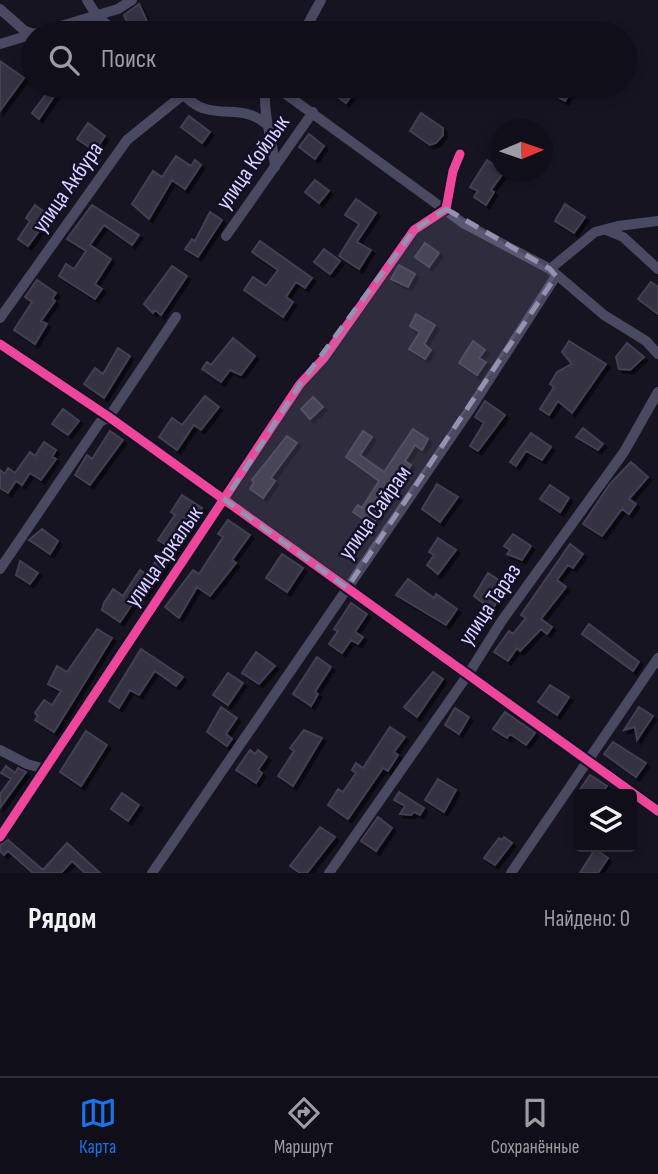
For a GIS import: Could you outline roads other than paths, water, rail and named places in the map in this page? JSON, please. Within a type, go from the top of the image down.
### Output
[{"type":"street","points":[[86,0],[103,21]]},
{"type":"street","points":[[82,21],[118,9],[131,0]]},
{"type":"street","points":[[310,21],[321,0]]},
{"type":"street","points":[[0,9],[21,28]]},
{"type":"street","points":[[1,44],[11,28],[10,18]]},
{"type":"street","points":[[1,44],[21,37]]},
{"type":"street","name":"улица Акбура","points":[[0,318],[127,140],[179,98]]},
{"type":"street","points":[[190,98],[208,110],[248,112],[265,122]]},
{"type":"street","points":[[292,98],[463,223],[553,273],[604,315],[646,341],[658,354]]},
{"type":"street","points":[[248,112],[265,99]]},
{"type":"street","points":[[265,99],[265,122],[273,146],[275,167]]},
{"type":"street","name":"улица Койлык","points":[[226,236],[313,112]]},
{"type":"street","points":[[446,209],[453,172],[460,154]]},
{"type":"street","name":"улица Аркалык","points":[[0,837],[300,384],[324,358],[414,230],[446,209]]},
{"type":"street","name":"улица Сайрам","points":[[154,869],[469,411],[553,273],[585,239],[606,230],[658,221]]},
{"type":"street","points":[[606,230],[623,237],[658,270]]},
{"type":"street","points":[[0,569],[100,422],[109,417],[176,317]]},
{"type":"street","points":[[0,344],[109,417],[658,811]]},
{"type":"street","name":"улица Тараз","points":[[329,873],[469,673],[500,622],[624,452],[658,391]]},
{"type":"street","points":[[511,873],[658,658]]},
{"type":"street","points":[[0,750],[27,764],[45,769]]},
{"type":"street","points":[[154,869],[168,873]]}]
